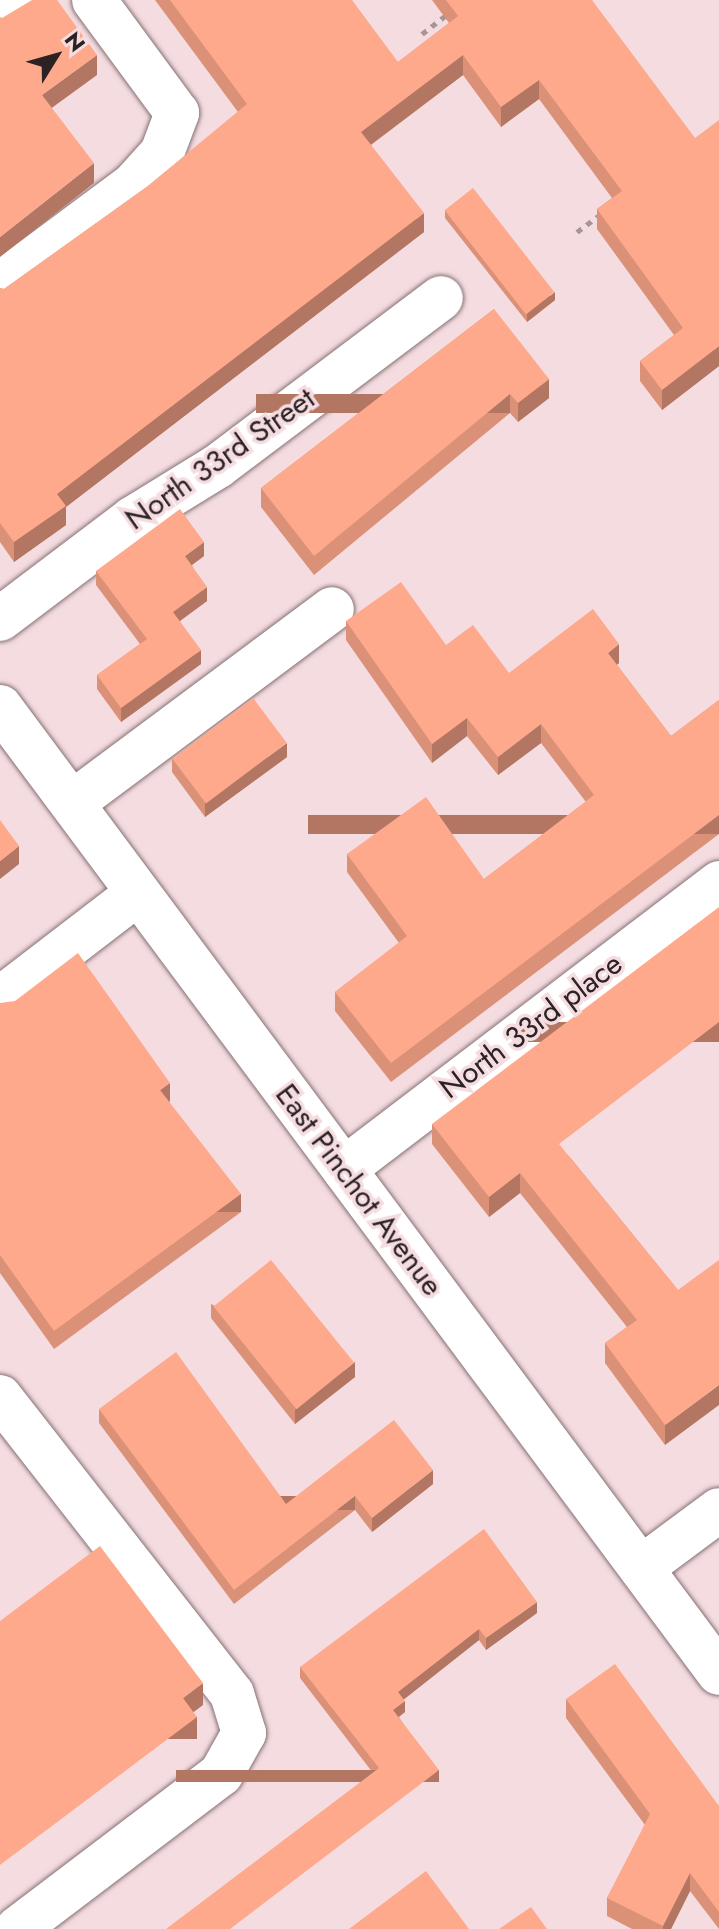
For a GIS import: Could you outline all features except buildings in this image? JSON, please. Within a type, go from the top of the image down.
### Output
[{"type":"street","points":[[0,13],[17,0]]},
{"type":"street","points":[[0,284],[133,185],[162,153],[177,113],[94,0]]},
{"type":"street","name":"North 33rd Street","points":[[0,619],[132,519],[218,466],[441,298]]},
{"type":"street","points":[[72,803],[332,609]]},
{"type":"street","name":"East Pinchot Avenue","points":[[0,707],[719,1673]]},
{"type":"street","name":"North 33rd place","points":[[344,1169],[719,883]]},
{"type":"street","points":[[0,999],[138,893]]},
{"type":"street","points":[[0,1397],[232,1694],[244,1733],[221,1774],[17,1929]]},
{"type":"street","points":[[641,1568],[719,1510]]},
{"type":"path","points":[[422,34],[455,8]]},
{"type":"path","points":[[577,232],[612,205]]}]
